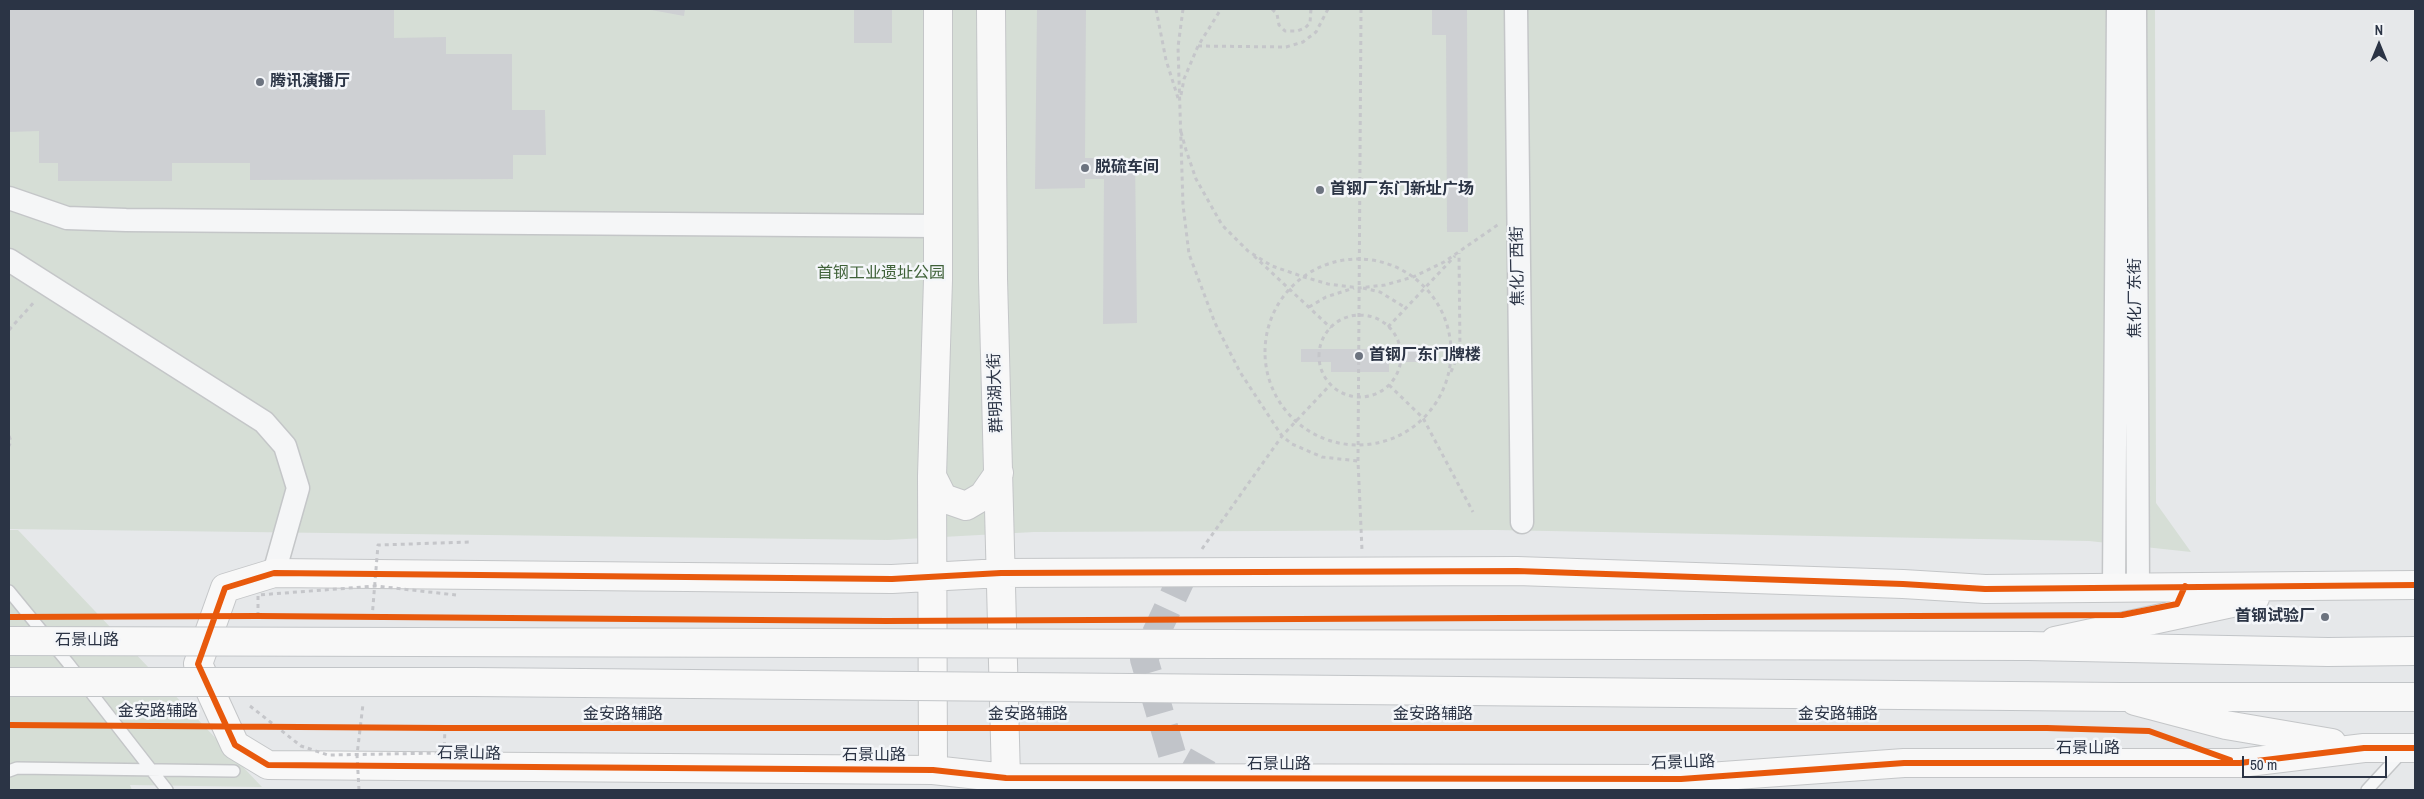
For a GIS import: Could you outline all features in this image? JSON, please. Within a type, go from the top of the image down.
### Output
[{"type":"main road","points":[[933,770],[934,576],[932,476],[938,226],[938,9]]},
{"type":"main road","name":"群明湖大街","points":[[991,9],[992,278],[999,473],[1006,778]]},
{"type":"main road","points":[[932,476],[943,498],[966,506],[983,496],[999,473]]},
{"type":"main road","points":[[274,573],[892,579],[1001,573],[1517,571],[1894,583],[1985,589],[2409,585]]},
{"type":"main road","name":"石景山路","points":[[274,573],[225,588],[198,664],[235,745],[268,764],[933,770],[1006,778],[1681,779],[1904,763],[2240,763],[2364,748],[2411,748]]},
{"type":"main road","points":[[2028,646],[2253,598],[2409,585]]},
{"type":"main road","name":"石景山路","points":[[9,641],[2028,646],[2318,652],[2415,651]]},
{"type":"main road","points":[[9,682],[473,682],[2121,697],[2415,697]]},
{"type":"main road","points":[[2121,697],[2226,725],[2364,748]]},
{"type":"street","name":"焦化厂西街","points":[[1516,9],[1522,522]]},
{"type":"street","name":"焦化厂东街","points":[[2118,9],[2126,588]]},
{"type":"street","name":"焦化厂东街","points":[[2126,588],[2135,9]]},
{"type":"street","points":[[9,198],[67,218],[126,220],[938,226]]},
{"type":"street","points":[[9,260],[264,422],[285,446],[298,488],[274,573]]},
{"type":"lane","points":[[9,591],[167,790]]},
{"type":"lane","points":[[2367,790],[2411,748]]},
{"type":"lane","points":[[9,770],[17,768],[234,771]]},
{"type":"path","points":[[1156,9],[1166,60],[1179,103]]},
{"type":"path","points":[[1183,9],[1178,47],[1179,103],[1183,205],[1189,254],[1219,331],[1240,372],[1282,436],[1292,444],[1322,457],[1358,461]]},
{"type":"path","points":[[1179,103],[1184,78],[1198,46],[1221,9]]},
{"type":"path","points":[[1272,9],[1277,14],[1279,25],[1285,31],[1297,31],[1305,28],[1310,23],[1311,9]]},
{"type":"path","points":[[1198,46],[1286,47],[1302,42],[1316,32],[1328,9]]},
{"type":"path","points":[[1361,9],[1358,461],[1363,573]]},
{"type":"path","points":[[1180,124],[1186,150],[1196,179],[1222,225],[1331,328]]},
{"type":"path","points":[[1310,307],[1326,296],[1341,290],[1385,285],[1413,277],[1459,252],[1517,210]]},
{"type":"path","points":[[1248,251],[1272,266],[1304,277],[1328,284],[1380,292],[1406,308]]},
{"type":"path","points":[[1388,327],[1459,252]]},
{"type":"path","points":[[1448,378],[1452,349],[1447,320],[1432,294],[1413,277],[1384,262],[1359,258],[1325,264],[1304,277],[1276,306],[1266,336],[1266,368],[1276,399],[1295,422],[1325,440],[1358,445],[1389,441],[1415,426],[1436,405],[1448,378],[1460,350],[1459,252]]},
{"type":"path","points":[[9,330],[49,285]]},
{"type":"path","points":[[1359,316],[1376,319],[1388,327],[1397,338],[1401,352],[1400,366],[1389,385],[1372,396],[1359,398],[1347,395],[1331,384],[1321,368],[1319,355],[1321,343],[1331,328],[1349,317],[1359,316]]},
{"type":"path","points":[[1185,571],[1282,436],[1331,384]]},
{"type":"path","points":[[1389,385],[1423,418],[1473,512]]},
{"type":"path","points":[[9,436],[11,441],[9,446]]},
{"type":"path","points":[[258,616],[258,595],[376,586],[456,595]]},
{"type":"path","points":[[248,616],[268,616]]},
{"type":"path","points":[[367,617],[377,617]]},
{"type":"path","points":[[249,705],[301,746],[328,756],[444,753],[445,728]]},
{"type":"path","points":[[266,727],[286,727]]},
{"type":"path","points":[[356,728],[366,728]]},
{"type":"path","points":[[435,728],[455,728]]},
{"type":"path","points":[[357,754],[358,790]]},
{"type":"green space","name":"首钢工业遗址公园","points":[[9,9],[2155,9],[2156,503],[2191,552],[2089,541],[1495,530],[1034,532],[888,540],[9,529]]},
{"type":"green space","points":[[9,530],[18,530],[262,787],[130,785],[132,790],[9,790]]},
{"type":"building","name":"腾讯演播厅","points":[[9,9],[394,9],[394,38],[446,37],[446,54],[512,54],[512,110],[545,110],[546,155],[513,155],[513,179],[250,180],[250,163],[172,163],[172,181],[58,181],[58,163],[39,163],[39,131],[9,132]]},
{"type":"building","points":[[646,9],[685,9],[684,16]]},
{"type":"building","points":[[854,9],[892,9],[892,43],[854,43]]},
{"type":"building","name":"脱硫车间","points":[[1037,9],[1086,9],[1085,158],[1135,158],[1137,323],[1103,324],[1104,179],[1085,179],[1085,188],[1035,189]]},
{"type":"building","points":[[1432,9],[1467,9],[1468,232],[1447,232],[1446,35],[1432,35]]},
{"type":"building","name":"首钢厂东门牌楼","points":[[1301,349],[1417,349],[1417,362],[1389,362],[1389,372],[1331,372],[1331,362],[1301,362]]},
{"type":"tunnel","points":[[1185,571],[1144,659],[1172,754],[1215,778]]},
{"type":"cycle path","points":[[2415,585],[1985,589],[1903,584],[1517,571],[1001,573],[892,579],[274,573],[225,588],[198,664],[235,745],[268,765],[933,770],[1006,778],[1681,779],[1904,763],[2240,763],[2364,748],[2415,748]]},
{"type":"cycle path","points":[[9,617],[258,616],[886,621],[2122,615],[2177,604],[2185,586]]},
{"type":"cycle path","name":"金安路辅路","points":[[9,725],[445,728],[2047,728],[2149,731],[2230,760]]},
{"type":"place","name":"腾讯演播厅","points":[[260,82]]},
{"type":"place","name":"脱硫车间","points":[[1085,168]]},
{"type":"place","name":"首钢厂东门新址广场","points":[[1320,190]]},
{"type":"place","name":"首钢厂东门牌楼","points":[[1359,356]]},
{"type":"place","name":"首钢试验厂","points":[[2325,617]]}]
